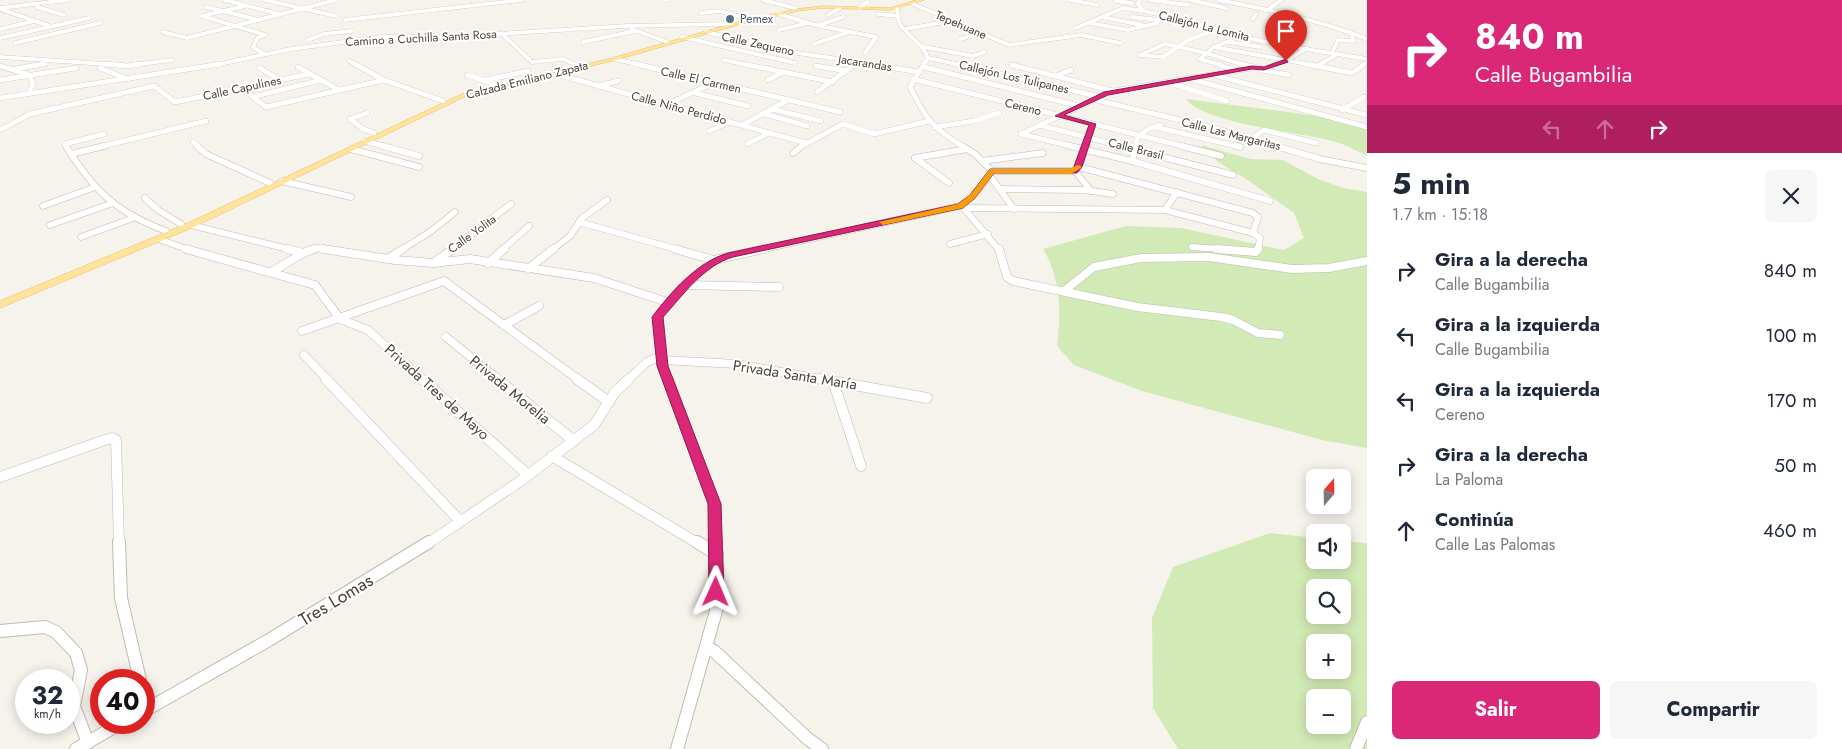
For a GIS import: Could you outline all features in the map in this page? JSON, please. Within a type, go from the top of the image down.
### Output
[{"type":"main road","name":"Calzada Emiliano Zapata","points":[[97,263],[443,101],[495,84],[577,66],[706,32],[809,8],[893,10],[922,0]]},
{"type":"main road","name":"Calzada Emiliano Zapata","points":[[97,263],[191,225],[455,99],[552,73],[614,59],[727,24],[795,8],[823,6],[893,10]]},
{"type":"main road","points":[[0,300],[97,263]]},
{"type":"main road","points":[[0,305],[62,277]]},
{"type":"street","points":[[11,0],[16,6]]},
{"type":"street","points":[[44,0],[48,3]]},
{"type":"street","points":[[0,8],[68,0]]},
{"type":"street","points":[[225,0],[292,16]]},
{"type":"street","points":[[202,16],[266,0],[336,16]]},
{"type":"street","points":[[163,32],[187,38],[336,0]]},
{"type":"street","points":[[356,40],[341,22],[368,14],[521,0]]},
{"type":"street","points":[[763,0],[795,8]]},
{"type":"street","name":"Tepehuane","points":[[904,0],[914,2],[950,20],[1009,45],[1081,35],[1120,43]]},
{"type":"street","points":[[1070,0],[1096,5]]},
{"type":"street","points":[[1150,0],[1188,6]]},
{"type":"street","points":[[1190,0],[1229,8]]},
{"type":"street","points":[[1220,0],[1302,17],[1367,39]]},
{"type":"street","points":[[1250,13],[1256,14],[1268,10],[1281,0]]},
{"type":"street","points":[[1116,1],[1139,2]]},
{"type":"street","points":[[859,8],[868,2]]},
{"type":"street","name":"Callejón La Lomita","points":[[1139,2],[1143,11],[1160,17],[1188,20],[1215,30],[1332,53],[1367,62]]},
{"type":"street","points":[[0,29],[64,15],[32,5]]},
{"type":"street","points":[[206,7],[270,22]]},
{"type":"street","points":[[1076,28],[1124,7],[1143,11]]},
{"type":"street","points":[[0,8],[64,32]]},
{"type":"street","points":[[818,26],[843,17],[828,14],[840,8]]},
{"type":"street","points":[[878,14],[893,10],[899,23],[917,38],[924,47],[928,58],[924,67],[912,80],[910,87],[924,116],[935,127],[982,161],[1014,209]]},
{"type":"street","points":[[701,13],[720,11],[748,19]]},
{"type":"street","points":[[780,14],[818,26],[876,37],[865,53]]},
{"type":"street","points":[[1253,19],[1256,14]]},
{"type":"street","points":[[202,16],[264,34],[257,38],[253,47],[264,54]]},
{"type":"street","points":[[1102,17],[1144,26]]},
{"type":"street","points":[[1132,17],[1160,17]]},
{"type":"street","points":[[1090,23],[1128,30],[1157,22],[1160,17]]},
{"type":"street","points":[[0,38],[89,18]]},
{"type":"street","points":[[905,29],[950,20]]},
{"type":"street","points":[[16,42],[100,23]]},
{"type":"street","points":[[779,30],[809,23]]},
{"type":"street","name":"Camino a Cuchilla Santa Rosa","points":[[0,98],[213,66],[264,54],[356,40],[625,26],[727,24]]},
{"type":"street","points":[[625,26],[667,42]]},
{"type":"street","points":[[583,42],[635,30]]},
{"type":"street","points":[[1215,30],[1188,40],[1181,47],[1162,58],[1140,54],[1163,44],[1181,47],[1206,52],[1252,68],[1289,76]]},
{"type":"street","points":[[308,40],[324,34],[349,31]]},
{"type":"street","points":[[349,31],[350,41]]},
{"type":"street","name":"Calle Zequeno","points":[[706,32],[811,55]]},
{"type":"street","points":[[798,52],[850,32]]},
{"type":"street","points":[[1214,47],[1317,67],[1336,55],[1332,53],[1338,40],[1354,41],[1350,32]]},
{"type":"street","points":[[501,33],[532,62],[563,59],[577,66]]},
{"type":"street","points":[[960,39],[981,33]]},
{"type":"street","points":[[1238,71],[1200,60],[1206,52],[1214,47],[1241,36]]},
{"type":"street","points":[[684,38],[795,63]]},
{"type":"street","points":[[1228,42],[1260,47]]},
{"type":"street","points":[[756,54],[771,47]]},
{"type":"street","points":[[924,47],[973,56],[985,52]]},
{"type":"street","points":[[1260,69],[1286,61],[1308,48]]},
{"type":"street","points":[[768,80],[811,55]]},
{"type":"street","name":"Jacarandas","points":[[811,55],[919,72]]},
{"type":"street","points":[[0,57],[137,66],[172,60]]},
{"type":"street","name":"Callejón Los Tulipanes","points":[[928,58],[1009,75],[1098,98]]},
{"type":"street","name":"Calle El Carmen","points":[[614,59],[840,112]]},
{"type":"street","points":[[724,60],[833,82]]},
{"type":"street","points":[[348,61],[384,80],[443,101]]},
{"type":"street","points":[[14,70],[60,62]]},
{"type":"street","points":[[817,92],[858,62]]},
{"type":"street","name":"Callejón La Lomita","points":[[1317,67],[1352,73],[1367,62]]},
{"type":"street","points":[[88,64],[127,79]]},
{"type":"street","points":[[0,66],[29,76],[32,83],[29,94]]},
{"type":"street","points":[[486,80],[528,71],[516,66]]},
{"type":"street","points":[[816,66],[847,71]]},
{"type":"street","points":[[1012,66],[1113,92]]},
{"type":"street","points":[[1035,71],[1049,66]]},
{"type":"street","points":[[298,67],[339,90]]},
{"type":"street","points":[[924,67],[1079,106]]},
{"type":"street","points":[[0,80],[76,68]]},
{"type":"street","points":[[260,68],[278,80]]},
{"type":"street","points":[[1009,75],[1022,68]]},
{"type":"street","points":[[1021,134],[1113,92],[1252,68]]},
{"type":"street","points":[[492,70],[504,76]]},
{"type":"street","points":[[1054,76],[1071,70]]},
{"type":"street","name":"Calle Niño Perdido","points":[[552,73],[806,143]]},
{"type":"street","name":"Calle Capulines","points":[[0,130],[30,114],[154,86],[175,102],[186,102],[308,74]]},
{"type":"street","points":[[468,75],[495,84]]},
{"type":"street","points":[[1213,75],[1367,115]]},
{"type":"street","points":[[1192,79],[1367,127]]},
{"type":"street","points":[[252,96],[321,80]]},
{"type":"street","points":[[242,88],[266,107],[384,80]]},
{"type":"street","name":"Cereno","points":[[912,80],[1221,156]]},
{"type":"street","points":[[599,86],[618,81]]},
{"type":"street","points":[[1087,85],[1099,82]]},
{"type":"street","points":[[1166,82],[1227,101]]},
{"type":"street","points":[[668,104],[713,83]]},
{"type":"street","points":[[1232,90],[1245,84]]},
{"type":"street","points":[[198,89],[209,96]]},
{"type":"street","points":[[695,93],[748,106]]},
{"type":"street","points":[[1329,117],[1364,97]]},
{"type":"street","name":"Calle Las Margaritas","points":[[1098,98],[1172,119],[1252,138],[1320,159],[1367,168]]},
{"type":"street","points":[[742,125],[788,100]]},
{"type":"street","points":[[1358,102],[1367,104]]},
{"type":"street","points":[[772,109],[821,121]]},
{"type":"street","points":[[367,113],[350,119],[363,129],[374,133]]},
{"type":"street","points":[[935,127],[974,121],[999,113]]},
{"type":"street","points":[[765,114],[808,126]]},
{"type":"street","points":[[1132,161],[1138,136],[1172,119]]},
{"type":"street","points":[[71,154],[206,121]]},
{"type":"street","points":[[793,153],[806,143],[843,124],[874,134],[929,121]]},
{"type":"street","points":[[709,131],[730,122]]},
{"type":"street","points":[[1091,191],[1077,169],[1082,150],[1093,124]]},
{"type":"street","name":"Calle Brasil","points":[[1039,125],[1233,175]]},
{"type":"street","points":[[1155,127],[1240,147]]},
{"type":"street","points":[[1252,138],[1264,130],[1316,143]]},
{"type":"street","points":[[747,144],[769,132]]},
{"type":"street","points":[[104,134],[66,143],[71,154],[95,187],[113,203],[133,218],[166,231]]},
{"type":"street","points":[[1021,134],[1132,161],[1236,193],[1270,201]]},
{"type":"street","points":[[365,141],[419,156]]},
{"type":"street","points":[[193,142],[206,154],[270,183]]},
{"type":"street","points":[[350,149],[419,167]]},
{"type":"street","points":[[949,183],[915,158],[966,149]]},
{"type":"street","points":[[982,161],[1043,153]]},
{"type":"street","points":[[963,207],[991,174],[1077,169],[1177,192],[1258,215],[1253,233]]},
{"type":"street","points":[[282,181],[352,198]]},
{"type":"street","points":[[43,206],[95,187]]},
{"type":"street","points":[[1002,190],[1091,191],[1113,194]]},
{"type":"street","points":[[1165,210],[1177,192]]},
{"type":"street","points":[[1230,206],[1236,193]]},
{"type":"street","points":[[145,198],[158,210],[181,224]]},
{"type":"street","points":[[528,269],[570,236],[582,218],[607,200]]},
{"type":"street","points":[[50,225],[113,203]]},
{"type":"street","name":"Calle Yolita","points":[[433,263],[479,231],[511,204]]},
{"type":"street","points":[[963,207],[988,234],[1000,251],[1009,279],[1022,284],[1137,307],[1221,317],[1233,320],[1258,333],[1280,335]]},
{"type":"street","points":[[579,222],[714,260],[963,207],[1165,210],[1253,233],[1260,238],[1256,252],[1192,247]]},
{"type":"street","points":[[390,258],[430,232],[455,212]]},
{"type":"street","points":[[81,237],[133,218]]},
{"type":"street","points":[[191,225],[303,253]]},
{"type":"street","points":[[488,263],[528,226]]},
{"type":"street","points":[[950,244],[988,234]]},
{"type":"street","points":[[159,239],[191,251],[273,271],[316,285],[339,318]]},
{"type":"street","points":[[273,271],[303,253],[317,248],[433,263],[470,259],[594,278],[670,303]]},
{"type":"street","points":[[1064,291],[1094,267],[1141,258],[1188,256],[1292,269],[1323,269],[1367,261]]},
{"type":"street","points":[[676,749],[716,611],[717,554],[715,504],[661,358],[658,317],[686,285],[714,260]]},
{"type":"street","points":[[302,331],[444,281],[609,402]]},
{"type":"street","points":[[686,285],[779,287]]},
{"type":"street","points":[[504,325],[539,306]]},
{"type":"street","name":"Privada Tres de Mayo","points":[[339,318],[346,323],[368,330],[525,477]]},
{"type":"street","name":"Privada Morelia","points":[[446,338],[574,441]]},
{"type":"street","points":[[304,354],[460,521]]},
{"type":"street","name":"Privada Santa María","points":[[661,358],[737,364],[928,398]]},
{"type":"street","name":"Tres Lomas","points":[[155,705],[399,562],[525,477],[594,425],[615,392],[647,362],[661,358]]},
{"type":"street","points":[[834,381],[861,466]]},
{"type":"street","points":[[0,477],[105,440],[112,438],[116,440],[121,598],[137,669]]},
{"type":"street","points":[[552,456],[717,554]]},
{"type":"street","points":[[0,631],[46,627],[56,632],[76,653],[81,670],[74,706],[82,746],[102,734]]},
{"type":"street","points":[[706,647],[714,651],[808,739],[822,749]]},
{"type":"street","points":[[1356,749],[1367,722]]},
{"type":"green space","points":[[1186,99],[1318,116],[1367,129],[1367,155],[1343,144],[1324,139],[1257,127],[1213,115],[1197,108]]},
{"type":"green space","points":[[1201,145],[1251,159],[1283,160],[1318,179],[1343,188],[1367,192],[1367,448],[1322,440],[1142,391],[1074,365],[1057,346],[1058,296],[1053,272],[1043,249],[1126,226],[1181,228],[1284,250],[1304,238],[1294,213],[1218,162]]},
{"type":"green space","points":[[1270,533],[1306,537],[1306,569],[1351,569],[1351,542],[1367,543],[1367,749],[1178,749],[1153,708],[1152,618],[1173,567]]},
{"type":"slow traffic","points":[[883,222],[960,206],[973,196],[992,171],[1041,170],[1071,172],[1075,171],[1078,167]]},
{"type":"place","name":"Pemex","points":[[730,19]]},
{"type":"route","points":[[716,592],[715,504],[663,366],[659,344],[658,317],[686,285],[714,260],[731,255],[960,206],[973,196],[992,171],[1075,171],[1093,124],[1058,116],[1106,94],[1252,68],[1264,69],[1286,61]]}]
